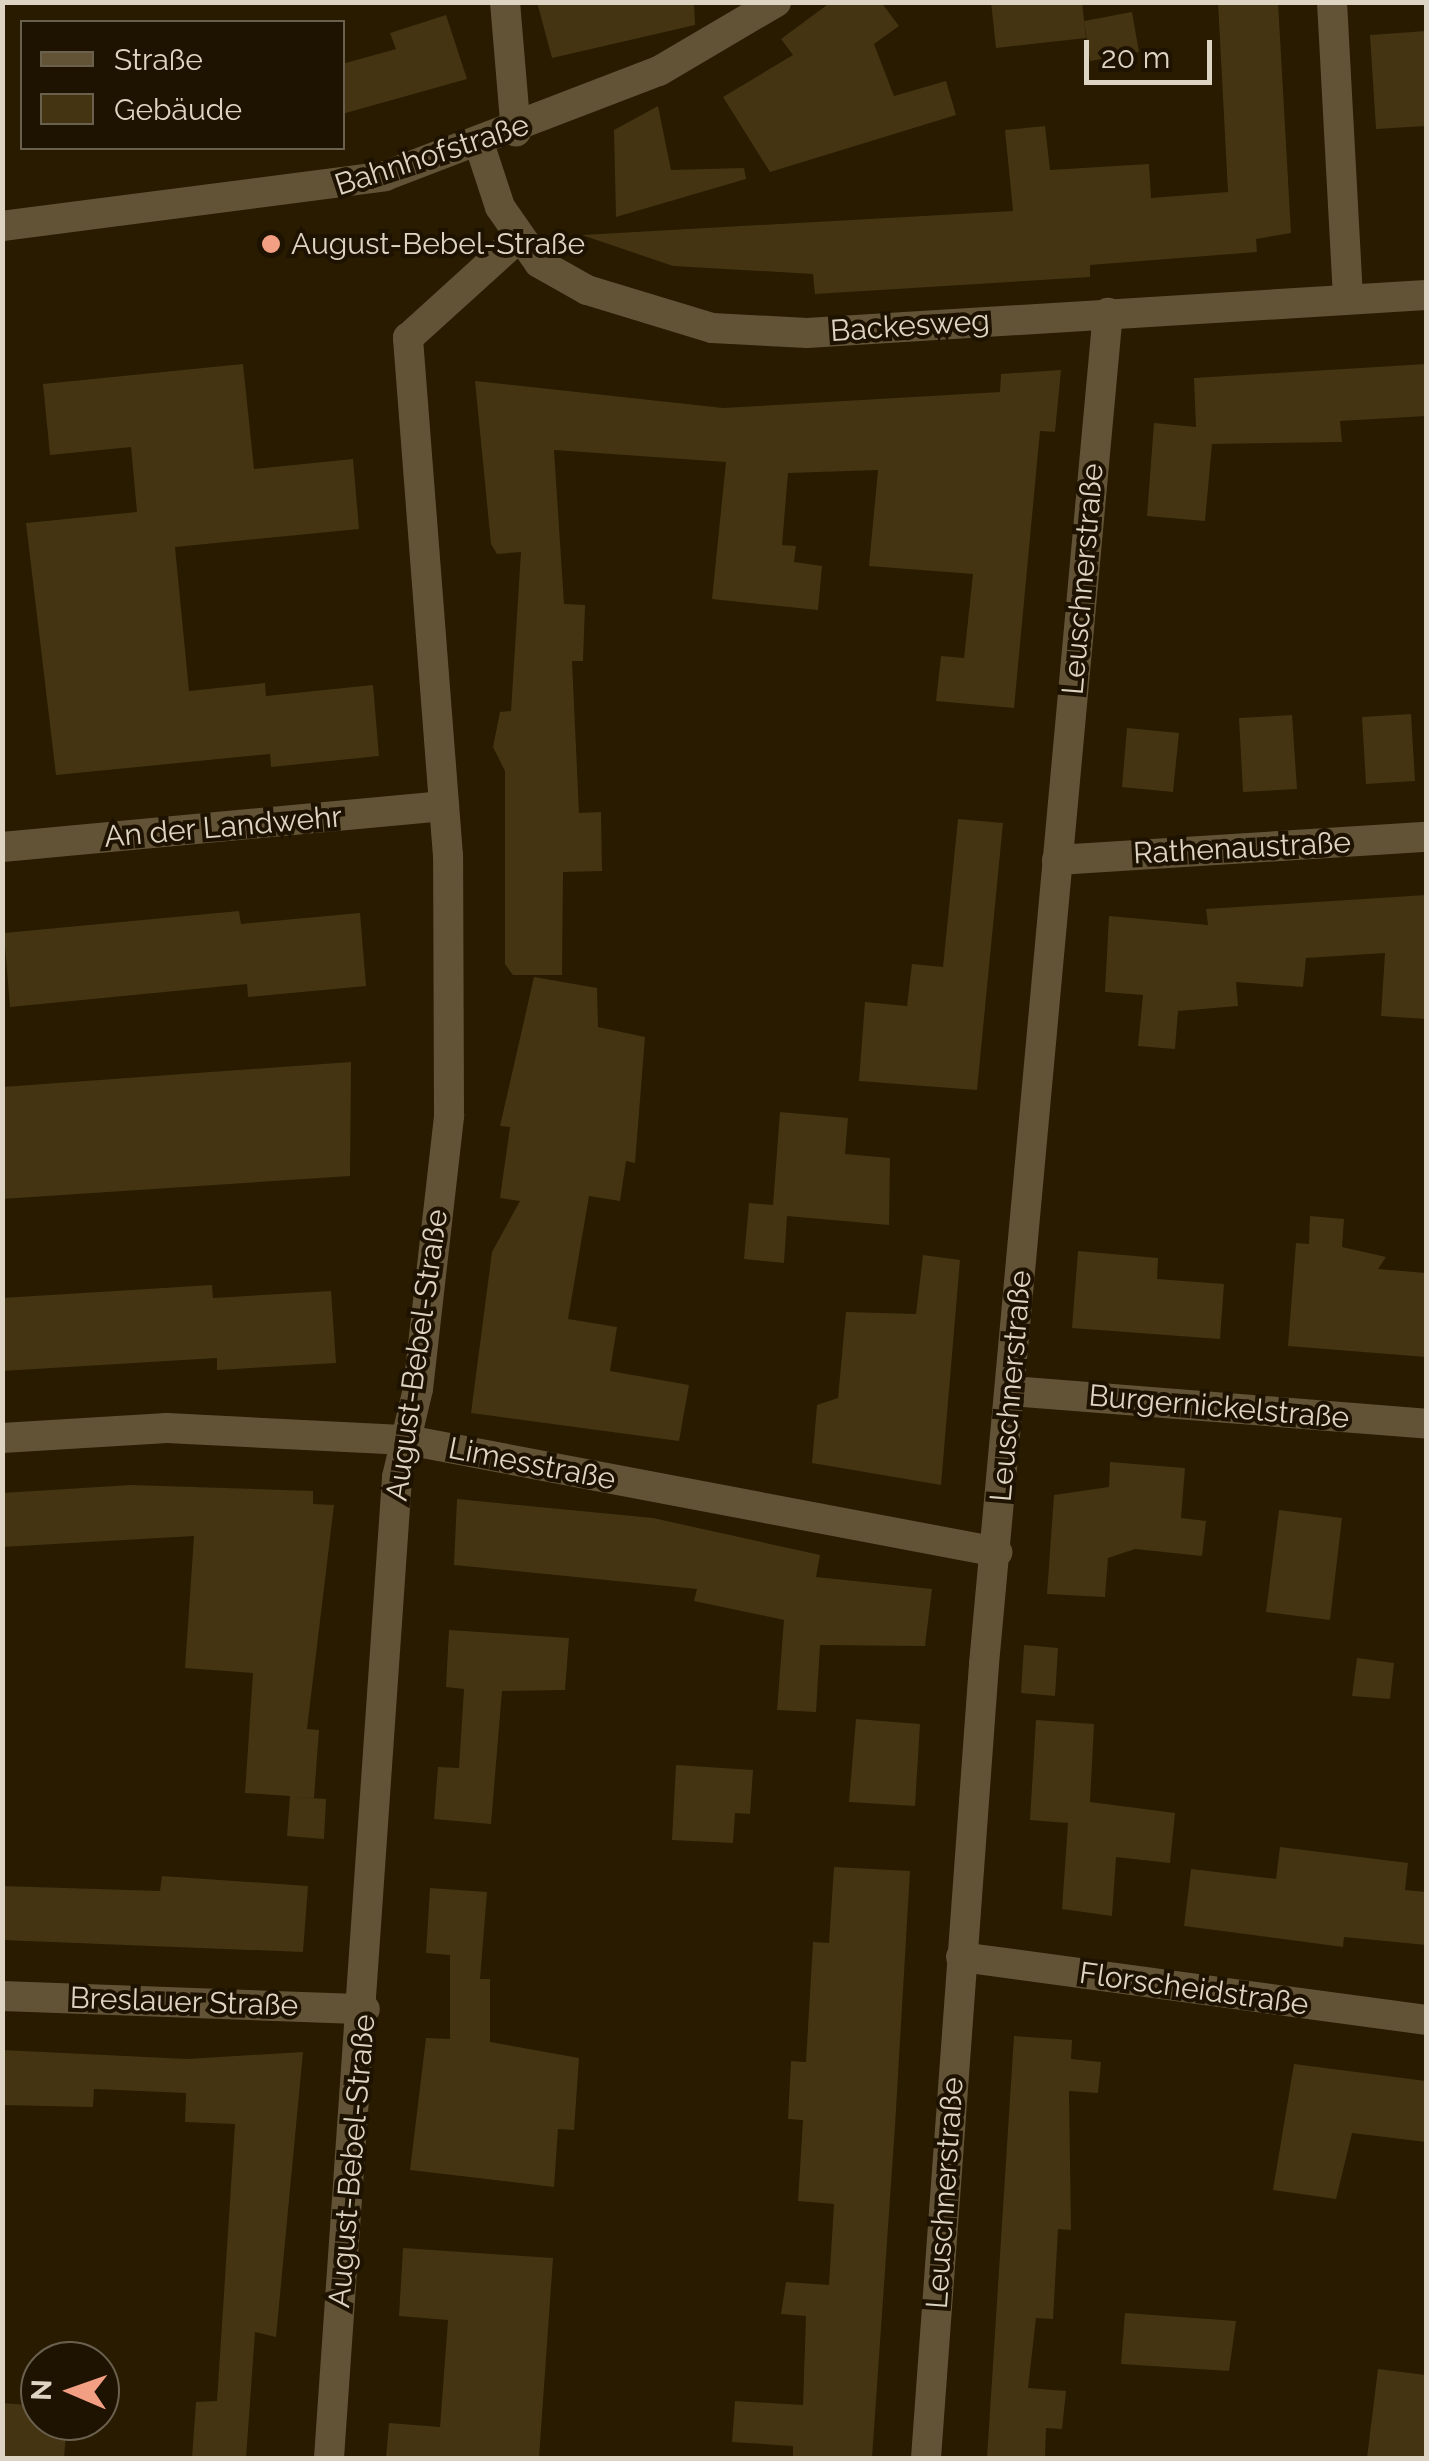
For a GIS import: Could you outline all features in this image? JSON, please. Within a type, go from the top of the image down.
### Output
[{"type":"street","points":[[505,2],[516,132]]},
{"type":"street","name":"Bahnhofstraße","points":[[2,226],[339,188],[516,132],[659,70],[776,2]]},
{"type":"street","points":[[1332,2],[1348,300]]},
{"type":"street","points":[[480,146],[517,239]]},
{"type":"street","name":"Backesweg","points":[[517,239],[587,290],[738,332],[1426,294]]},
{"type":"street","name":"August-Bebel-Straße","points":[[328,2458],[365,2009],[397,1477],[407,1440],[449,1114],[444,806],[408,338],[517,239]]},
{"type":"street","name":"Leuschnerstraße","points":[[926,2458],[962,1956],[1108,314]]},
{"type":"street","name":"An der Landwehr","points":[[2,847],[444,806]]},
{"type":"street","name":"Rathenaustraße","points":[[1057,860],[1426,837]]},
{"type":"street","name":"Burgernickelstraße","points":[[1011,1391],[1426,1424]]},
{"type":"street","name":"Limesstraße","points":[[2,1438],[167,1428],[407,1440],[997,1552]]},
{"type":"street","name":"Florscheidstraße","points":[[962,1956],[1426,2020]]},
{"type":"street","name":"Breslauer Straße","points":[[2,1996],[365,2009]]},
{"type":"building","points":[[537,2],[694,2],[695,25],[552,58]]},
{"type":"building","points":[[831,2],[881,2],[899,26],[874,44],[894,96],[946,81],[956,115],[770,172],[723,97],[793,55],[781,39]]},
{"type":"building","points":[[991,2],[1082,2],[1086,38],[996,48]]},
{"type":"building","points":[[1218,2],[1278,2],[1291,233],[1256,239],[1257,252],[1090,265],[1090,277],[815,294],[813,274],[673,266],[582,235],[1013,211],[1005,130],[1045,126],[1050,170],[1149,164],[1151,198],[1228,192]]},
{"type":"building","points":[[1132,12],[1139,52],[1090,61],[1084,21]]},
{"type":"building","points":[[446,15],[467,79],[345,113],[345,63],[396,49],[390,33]]},
{"type":"building","points":[[1426,31],[1426,126],[1376,129],[1370,35]]},
{"type":"building","points":[[658,106],[671,170],[744,168],[746,179],[616,217],[614,130]]},
{"type":"building","points":[[243,364],[254,469],[353,459],[359,529],[175,547],[189,691],[265,683],[266,696],[373,685],[379,756],[271,767],[270,754],[56,775],[26,523],[137,512],[131,447],[50,455],[43,384]]},
{"type":"building","points":[[1426,364],[1426,416],[1340,421],[1342,442],[1212,444],[1205,521],[1147,516],[1154,423],[1196,427],[1194,378]]},
{"type":"building","points":[[1061,370],[1055,432],[1040,431],[1014,708],[936,701],[941,656],[964,658],[973,574],[869,566],[878,470],[788,473],[782,545],[796,546],[794,562],[822,566],[818,610],[712,599],[726,462],[554,450],[564,604],[585,605],[583,661],[572,661],[579,813],[601,812],[602,871],[563,872],[562,975],[513,975],[505,964],[505,771],[493,747],[500,712],[511,711],[521,552],[497,554],[491,544],[475,381],[723,408],[1000,392],[1001,374]]},
{"type":"building","points":[[1411,714],[1415,781],[1366,784],[1362,717]]},
{"type":"building","points":[[1292,715],[1297,789],[1243,792],[1239,718]]},
{"type":"building","points":[[1127,728],[1179,733],[1173,792],[1122,787]]},
{"type":"building","points":[[958,819],[1003,823],[977,1090],[859,1081],[865,1002],[907,1006],[912,964],[943,967]]},
{"type":"building","points":[[1426,895],[1426,1019],[1381,1016],[1385,953],[1306,958],[1303,987],[1236,982],[1238,1006],[1178,1011],[1175,1049],[1138,1046],[1143,995],[1105,992],[1109,916],[1208,925],[1206,909]]},
{"type":"building","points":[[239,911],[241,924],[360,913],[366,986],[248,997],[247,984],[10,1007],[4,933]]},
{"type":"building","points":[[534,977],[597,988],[598,1027],[645,1037],[635,1163],[626,1161],[620,1201],[589,1196],[568,1319],[617,1327],[610,1371],[689,1385],[679,1441],[471,1413],[492,1252],[520,1201],[500,1198],[510,1127],[500,1126]]},
{"type":"building","points":[[351,1062],[350,1176],[2,1199],[2,1087]]},
{"type":"building","points":[[780,1112],[848,1118],[845,1154],[890,1158],[889,1225],[787,1216],[784,1263],[744,1259],[749,1203],[773,1205]]},
{"type":"building","points":[[1310,1216],[1344,1219],[1342,1247],[1386,1257],[1378,1269],[1426,1273],[1426,1357],[1288,1346],[1296,1243],[1309,1244]]},
{"type":"building","points":[[1078,1251],[1158,1258],[1157,1279],[1224,1284],[1220,1339],[1072,1328]]},
{"type":"building","points":[[923,1255],[960,1260],[941,1485],[812,1463],[817,1405],[838,1398],[846,1312],[916,1314]]},
{"type":"building","points":[[212,1285],[213,1298],[331,1291],[336,1363],[217,1370],[217,1358],[2,1371],[2,1298]]},
{"type":"building","points":[[1110,1462],[1185,1468],[1181,1518],[1206,1521],[1202,1556],[1135,1549],[1108,1558],[1105,1597],[1047,1594],[1054,1495],[1109,1487]]},
{"type":"building","points":[[131,1485],[313,1491],[313,1504],[334,1505],[307,1729],[319,1730],[314,1798],[293,1797],[326,1799],[324,1839],[287,1836],[290,1796],[245,1793],[253,1673],[185,1668],[194,1536],[2,1547],[2,1493]]},
{"type":"building","points":[[457,1499],[653,1518],[820,1555],[816,1577],[932,1589],[925,1646],[820,1645],[816,1712],[777,1710],[784,1620],[694,1601],[697,1589],[454,1565]]},
{"type":"building","points":[[1279,1510],[1342,1518],[1330,1620],[1266,1612]]},
{"type":"building","points":[[449,1630],[569,1638],[565,1690],[502,1691],[491,1824],[434,1819],[438,1767],[459,1768],[464,1689],[446,1687]]},
{"type":"building","points":[[1024,1645],[1058,1648],[1055,1696],[1021,1693]]},
{"type":"building","points":[[1357,1658],[1394,1663],[1390,1699],[1352,1696]]},
{"type":"building","points":[[856,1719],[920,1724],[915,1806],[849,1802]]},
{"type":"building","points":[[1036,1720],[1094,1724],[1090,1802],[1175,1813],[1170,1863],[1116,1857],[1112,1916],[1062,1909],[1068,1823],[1030,1820]]},
{"type":"building","points":[[676,1765],[753,1770],[750,1814],[735,1813],[733,1843],[672,1840]]},
{"type":"building","points":[[1280,1847],[1408,1863],[1405,1890],[1426,1892],[1426,1945],[1344,1937],[1343,1947],[1184,1926],[1191,1869],[1276,1879]]},
{"type":"building","points":[[834,1867],[910,1871],[872,2458],[793,2458],[793,2446],[732,2442],[735,2401],[803,2405],[806,2316],[781,2314],[786,2282],[829,2285],[834,2204],[798,2201],[803,2120],[788,2119],[791,2061],[806,2062],[813,1942],[829,1943]]},
{"type":"building","points":[[162,1876],[308,1886],[303,1952],[2,1940],[2,1886],[160,1891]]},
{"type":"building","points":[[430,1888],[487,1892],[480,1979],[490,1979],[490,2042],[579,2058],[574,2130],[558,2129],[554,2187],[410,2170],[426,2038],[450,2039],[450,1955],[426,1953]]},
{"type":"building","points":[[1014,2036],[1072,2040],[1071,2059],[1101,2062],[1098,2093],[1069,2091],[1071,2230],[1058,2229],[1053,2319],[1036,2318],[1028,2388],[1066,2391],[1062,2429],[1046,2428],[1045,2458],[987,2458]]},
{"type":"building","points":[[2,2050],[187,2059],[303,2052],[276,2337],[255,2332],[246,2458],[192,2458],[196,2402],[217,2401],[235,2124],[185,2122],[186,2093],[94,2089],[93,2107],[2,2105]]},
{"type":"building","points":[[1294,2064],[1426,2081],[1426,2142],[1352,2133],[1336,2199],[1273,2190]]},
{"type":"building","points":[[403,2248],[553,2258],[539,2458],[386,2458],[389,2423],[440,2427],[448,2320],[399,2316]]},
{"type":"building","points":[[1125,2313],[1236,2321],[1229,2371],[1121,2364]]},
{"type":"building","points":[[1378,2369],[1426,2375],[1426,2458],[1367,2458]]},
{"type":"building","points":[[2,2403],[20,2404],[20,2441],[65,2441],[64,2458],[2,2458]]},
{"type":"place","name":"August-Bebel-Straße","points":[[271,244]]}]
